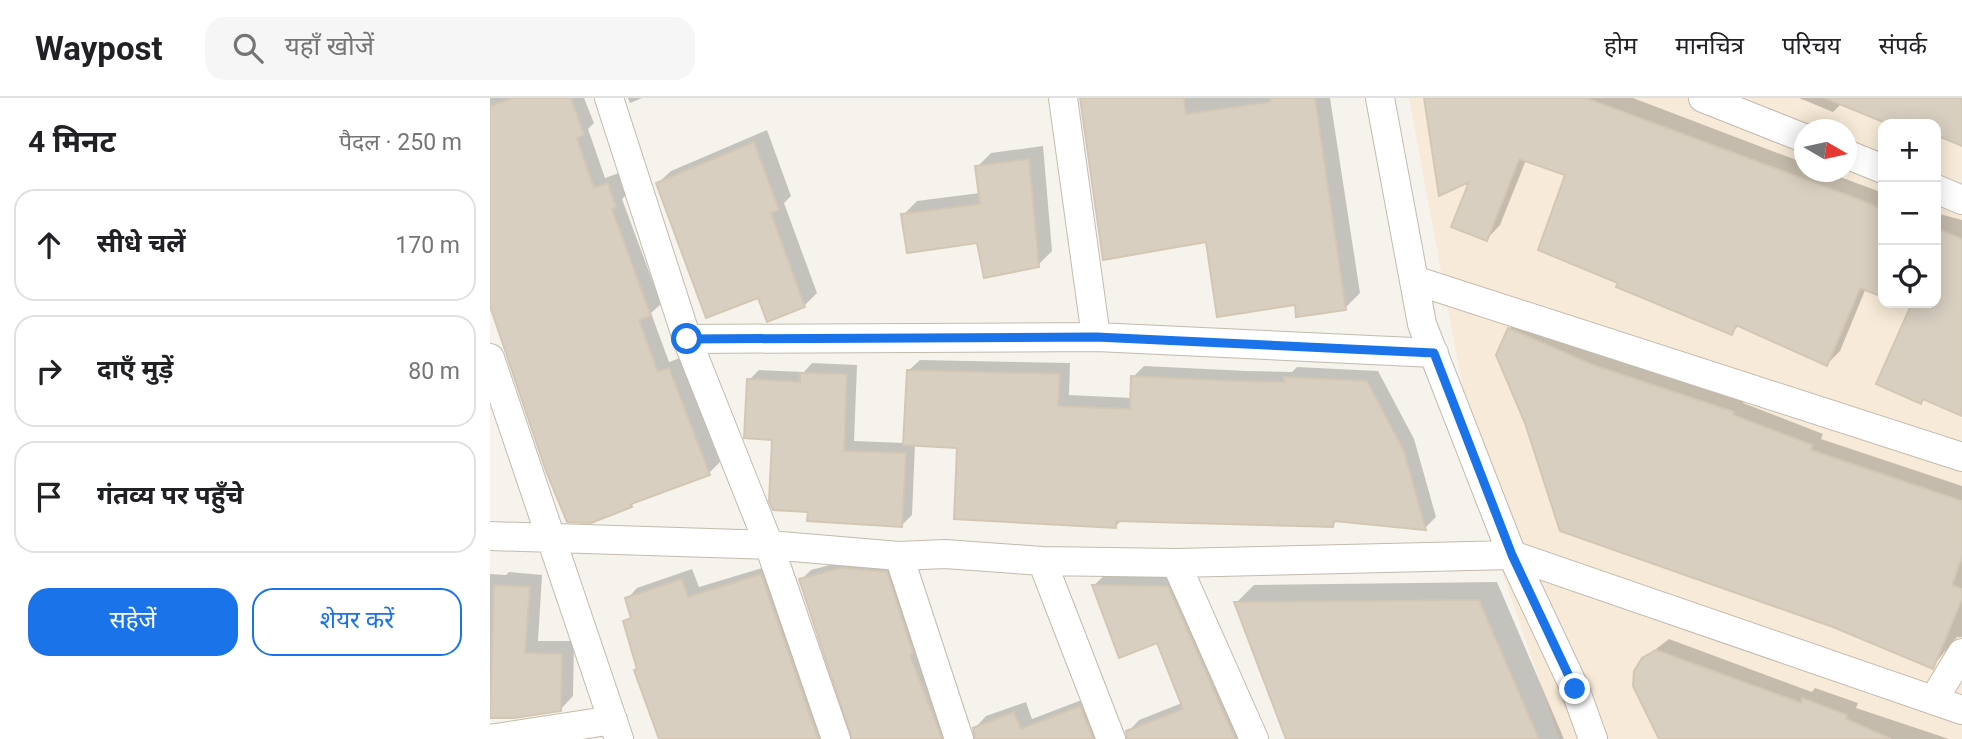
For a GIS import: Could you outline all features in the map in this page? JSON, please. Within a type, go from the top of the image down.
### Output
[{"type":"street","points":[[609,98],[687,339],[769,545],[836,739]]},
{"type":"street","points":[[1063,98],[1096,337]]},
{"type":"street","points":[[1380,98],[1422,324],[1512,555],[1575,689],[1593,739]]},
{"type":"street","points":[[1703,98],[1794,134]]},
{"type":"street","points":[[1857,158],[1878,167]]},
{"type":"street","points":[[1941,192],[1962,200]]},
{"type":"street","points":[[1414,280],[1962,457]]},
{"type":"street","points":[[687,339],[1096,337],[1434,353]]},
{"type":"street","points":[[490,358],[616,729],[490,739]]},
{"type":"street","points":[[490,536],[769,545],[899,556],[945,554],[1042,561],[1176,563],[1512,555],[1962,710]]},
{"type":"street","points":[[899,556],[959,739]]},
{"type":"street","points":[[1042,561],[1111,739]]},
{"type":"street","points":[[1176,563],[1254,739]]},
{"type":"street","points":[[1934,699],[1962,653]]},
{"type":"shaded area","points":[[1409,98],[1962,98],[1962,739],[1559,739],[1490,536]]},
{"type":"building","points":[[513,98],[571,98],[584,135],[577,138],[594,188],[608,183],[616,207],[612,209],[651,316],[639,320],[658,372],[669,368],[710,475],[631,504],[632,507],[591,523],[567,522],[546,471],[490,306],[490,106]]},
{"type":"building","points":[[1080,98],[1184,98],[1186,114],[1270,102],[1270,98],[1315,98],[1346,310],[1296,317],[1295,305],[1217,317],[1206,242],[1103,260]]},
{"type":"building","points":[[1424,98],[1586,98],[1794,175],[1794,182],[1812,182],[1878,208],[1878,295],[1860,288],[1827,366],[1736,325],[1732,335],[1616,287],[1618,283],[1538,250],[1565,175],[1519,159],[1487,241],[1451,227],[1469,182],[1439,196]]},
{"type":"building","points":[[1825,98],[1962,98],[1962,146],[1941,137],[1941,119],[1878,120]]},
{"type":"building","points":[[754,142],[779,210],[771,213],[805,307],[767,322],[758,298],[706,318],[656,183]]},
{"type":"building","points":[[1029,159],[1039,267],[984,278],[977,243],[907,253],[901,214],[980,204],[975,166]]},
{"type":"building","points":[[1941,230],[1962,239],[1962,416],[1923,399],[1921,404],[1876,384],[1910,308],[1941,308]]},
{"type":"building","points":[[1508,328],[1593,365],[1734,412],[1733,415],[1812,445],[1811,450],[1962,501],[1962,556],[1952,585],[1962,589],[1962,599],[1933,669],[1833,627],[1560,531],[1525,423],[1496,355]]},
{"type":"building","points":[[907,370],[1060,374],[1058,406],[1130,409],[1131,376],[1235,381],[1284,382],[1284,377],[1367,381],[1404,451],[1426,530],[1334,521],[1333,527],[1116,521],[1116,528],[954,519],[957,448],[903,445]]},
{"type":"building","points":[[800,373],[847,374],[844,451],[906,453],[902,527],[807,521],[808,512],[773,510],[769,501],[772,440],[744,438],[747,379],[800,382]]},
{"type":"building","points":[[841,568],[887,572],[913,653],[910,655],[942,739],[852,739],[799,579]]},
{"type":"building","points":[[761,574],[818,739],[659,739],[634,670],[637,669],[623,621],[631,618],[625,598],[682,579],[688,597]]},
{"type":"building","points":[[494,585],[530,587],[525,653],[562,654],[561,711],[514,718],[490,718]]},
{"type":"building","points":[[1092,585],[1168,586],[1235,739],[1127,739],[1126,731],[1183,709],[1157,643],[1119,658]]},
{"type":"building","points":[[1479,600],[1539,739],[1286,739],[1234,602]]},
{"type":"building","points":[[1656,650],[1801,703],[1802,698],[1847,715],[1846,719],[1891,739],[1659,739],[1633,686],[1634,671],[1642,658]]},
{"type":"building","points":[[1080,706],[1093,739],[975,739],[973,728],[1014,712],[1021,729]]},
{"type":"route","points":[[687,339],[1096,337],[1434,353],[1512,555],[1575,689]]}]
